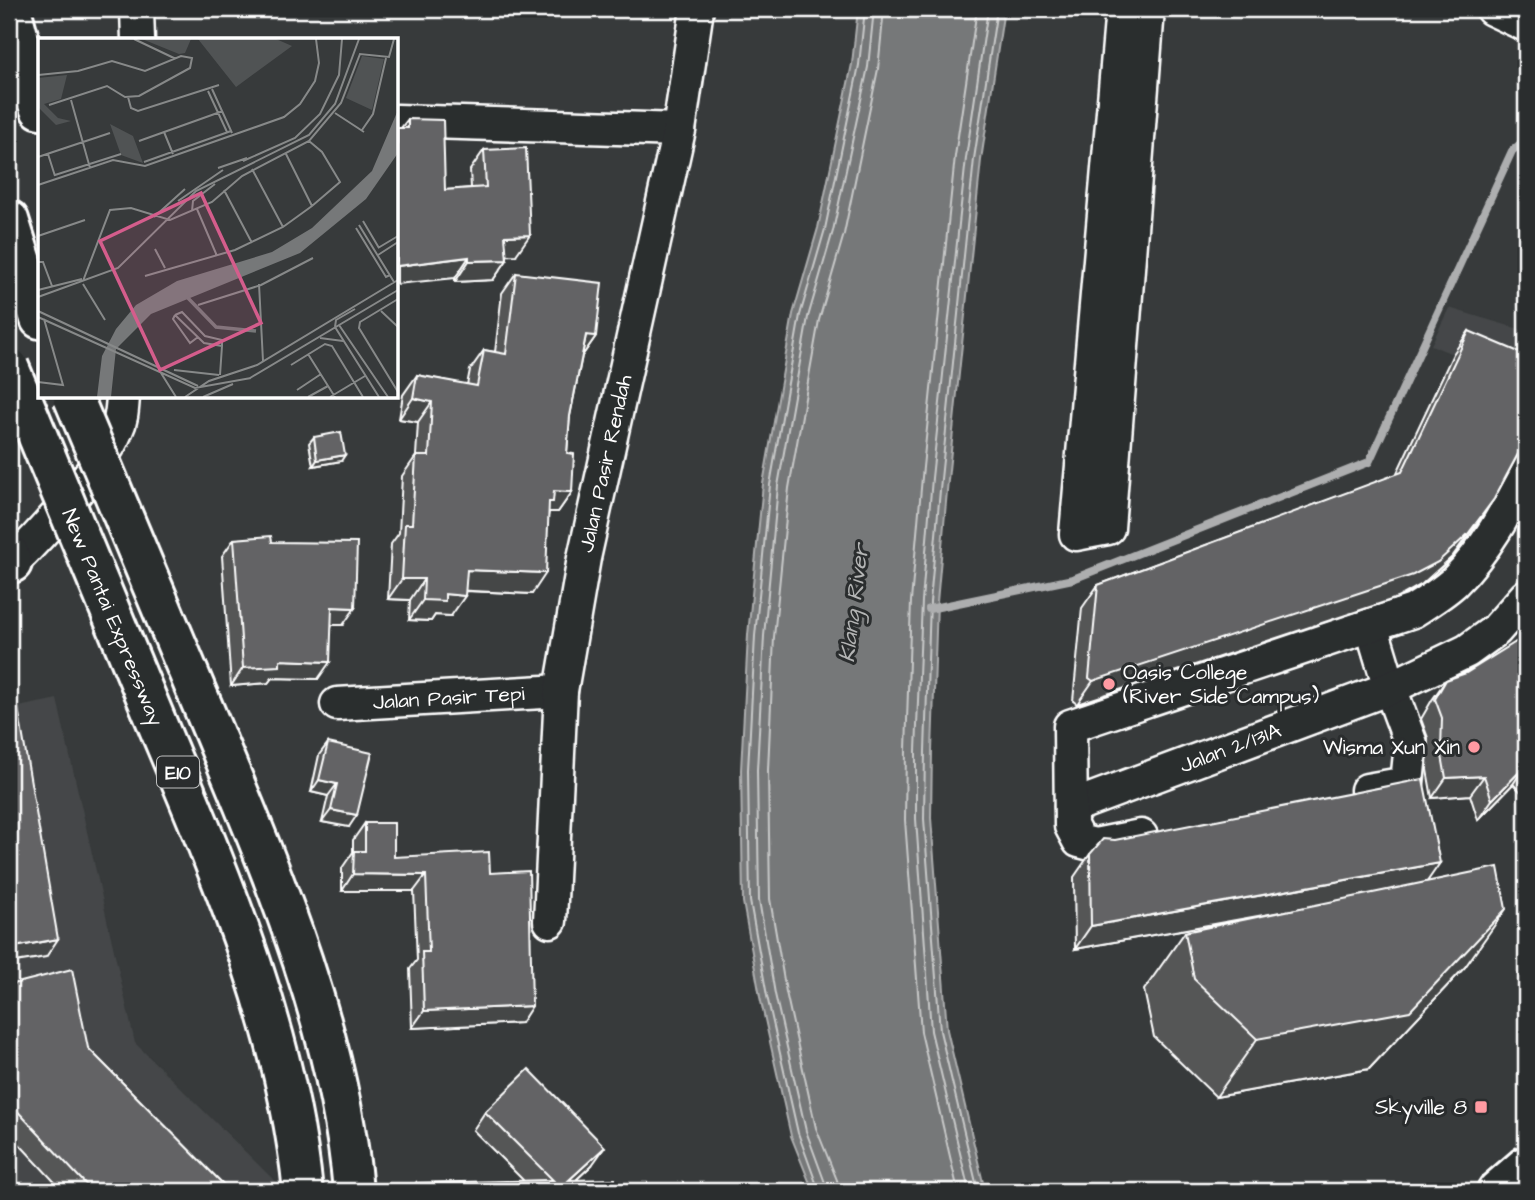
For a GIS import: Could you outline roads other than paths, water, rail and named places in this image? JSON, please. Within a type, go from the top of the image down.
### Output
[{"type":"main road","points":[[11,9],[30,55],[32,88],[38,104]]},
{"type":"main road","points":[[9,220],[38,313]]},
{"type":"main road","name":"New Pantai Expressway","points":[[9,367],[224,884],[268,1016],[288,1087],[303,1191]]},
{"type":"main road","name":"E10","points":[[74,399],[264,853],[315,1004],[335,1073],[349,1145],[353,1191]]},
{"type":"main road","points":[[1497,1191],[1526,1166]]},
{"type":"street","points":[[137,9],[138,38]]},
{"type":"street","name":"Jalan Pasir Rendah","points":[[550,921],[561,691],[584,558],[679,130],[697,9]]},
{"type":"street","points":[[1122,9],[1076,534],[1108,528],[1148,9]]},
{"type":"street","points":[[1492,9],[1526,24]]},
{"type":"street","points":[[399,121],[679,130]]},
{"type":"street","points":[[10,561],[72,494],[110,444],[118,428],[122,399]]},
{"type":"street","points":[[1163,831],[1095,845],[1079,841],[1071,826],[1070,726],[1413,611],[1452,584],[1484,548],[1508,510],[1526,471]]},
{"type":"street","name":"Jalan 2/131A","points":[[1071,807],[1390,688],[1467,651],[1496,630],[1526,596]]},
{"type":"street","points":[[1339,796],[1407,783],[1411,744],[1371,625]]},
{"type":"street","name":"Jalan Pasir Tepi","points":[[337,704],[561,691]]},
{"type":"water","name":"Klang River","points":[[858,9],[1004,9],[981,160],[948,480],[937,602],[932,751],[931,818],[947,1030],[985,1191],[813,1191],[791,1136],[760,997],[743,902],[741,770],[748,635],[763,484],[793,314],[818,228],[852,64]]},
{"type":"waterway","points":[[929,609],[1073,579],[1369,462],[1512,151],[1526,139]]},
{"type":"place","name":"Oasis College (River Side Campus)","points":[[1109,684]]},
{"type":"place","name":"Wisma Xun Xin","points":[[1474,747]]},
{"type":"place","name":"Skyville 8","points":[[1481,1107]]}]
